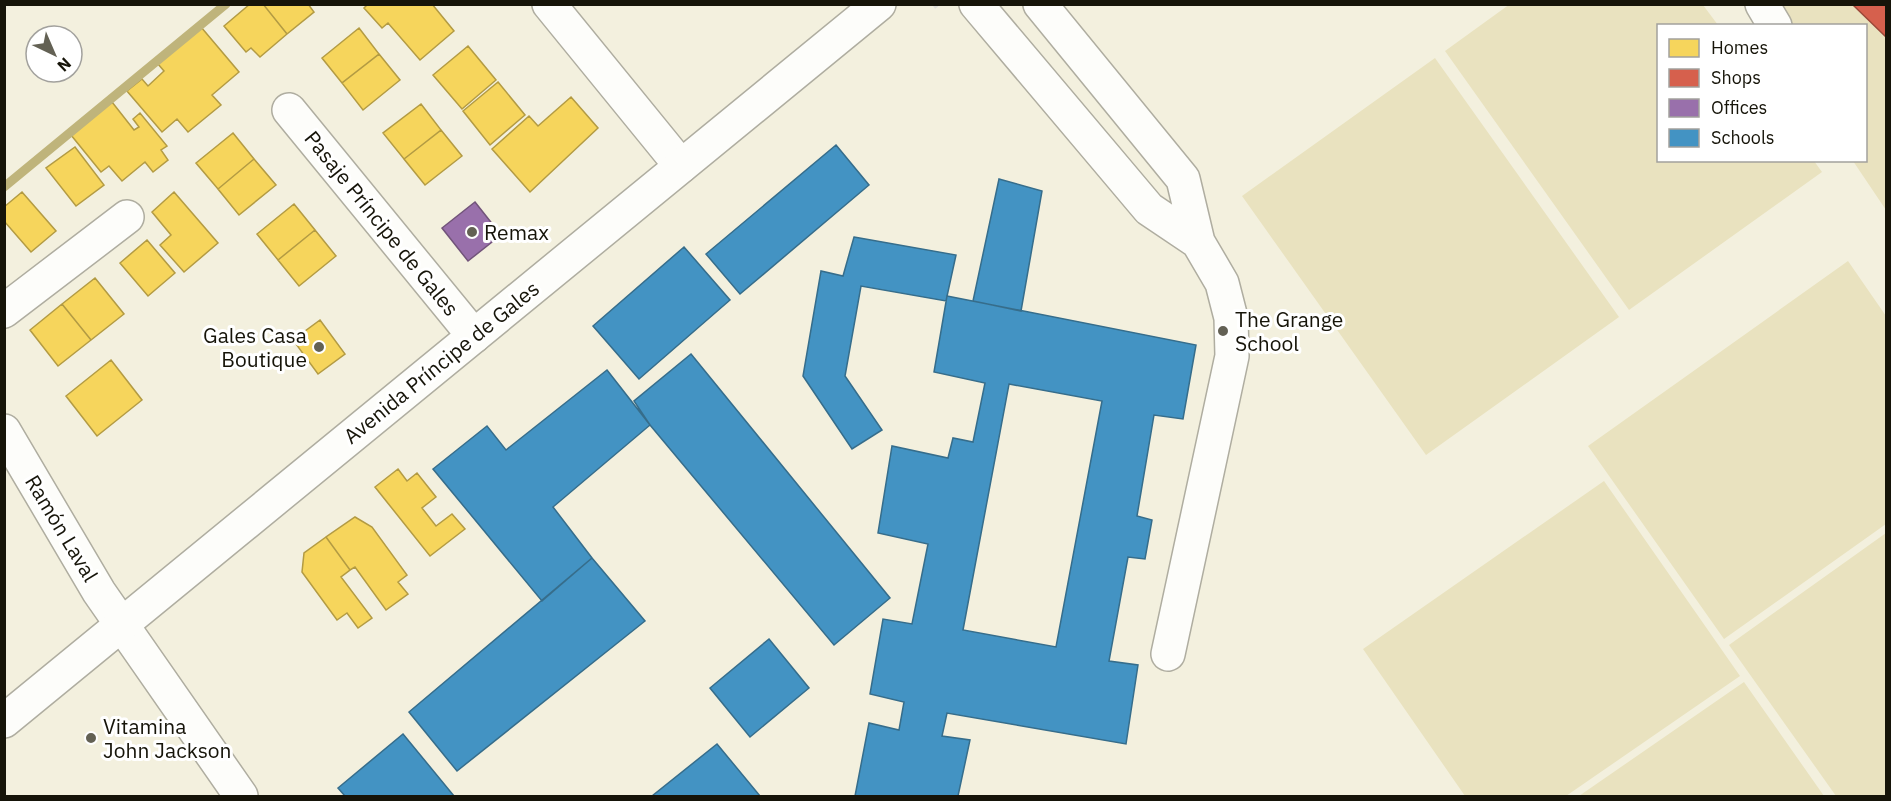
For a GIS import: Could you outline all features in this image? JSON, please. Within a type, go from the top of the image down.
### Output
[{"type":"main road","points":[[549,4],[681,166]]},
{"type":"main road","name":"Avenida Príncipe de Gales","points":[[4,721],[879,4]]},
{"type":"main road","points":[[976,4],[1149,209],[1198,242]]},
{"type":"main road","points":[[1040,4],[1183,178],[1198,242],[1222,283],[1231,318],[1232,356],[1168,654]]},
{"type":"main road","points":[[1762,4],[1774,24]]},
{"type":"main road","name":"Pasaje Príncipe de Gales","points":[[289,110],[474,336]]},
{"type":"main road","points":[[4,311],[127,217]]},
{"type":"main road","name":"Ramón Laval","points":[[4,431],[99,592],[241,796]]},
{"type":"shaded area","points":[[1510,4],[1703,5],[1717,24],[1657,24],[1657,162],[1815,162],[1822,172],[1629,310],[1445,51]]},
{"type":"shaded area","points":[[1747,5],[1886,5],[1886,210],[1854,162],[1867,162],[1867,24],[1760,24]]},
{"type":"shaded area","points":[[1435,58],[1619,317],[1426,455],[1242,196]]},
{"type":"shaded area","points":[[1848,261],[1886,316],[1886,524],[1724,639],[1588,446]]},
{"type":"shaded area","points":[[1604,481],[1740,676],[1566,796],[1465,796],[1363,649]]},
{"type":"shaded area","points":[[1886,533],[1886,796],[1836,796],[1729,645]]},
{"type":"shaded area","points":[[1744,682],[1824,796],[1579,796]]},
{"type":"building: Homes","points":[[250,4],[263,4],[287,34],[260,57],[251,48],[246,52],[224,26]]},
{"type":"building: Homes","points":[[263,4],[308,4],[314,12],[287,34]]},
{"type":"building: Homes","points":[[368,4],[432,4],[454,31],[420,60],[388,23],[382,28],[364,8]]},
{"type":"building: Homes","points":[[201,27],[239,72],[212,95],[221,105],[188,132],[177,119],[162,132],[127,91],[142,79],[148,86],[164,71],[158,64]]},
{"type":"building: Homes","points":[[359,28],[379,54],[342,83],[322,58]]},
{"type":"building: Homes","points":[[468,46],[496,80],[462,109],[433,75]]},
{"type":"building: Homes","points":[[379,54],[400,80],[363,110],[342,83]]},
{"type":"building: Homes","points":[[498,82],[525,115],[490,145],[463,111]]},
{"type":"building: Homes","points":[[571,97],[598,128],[530,192],[492,149],[529,116],[538,126]]},
{"type":"building: Homes","points":[[112,102],[134,130],[139,127],[133,119],[140,113],[167,146],[161,150],[168,160],[153,172],[145,162],[122,181],[109,166],[101,172],[71,135]]},
{"type":"building: Homes","points":[[421,104],[441,130],[404,159],[383,133]]},
{"type":"building: Homes","points":[[441,130],[462,156],[425,185],[404,159]]},
{"type":"building: Homes","points":[[233,133],[254,159],[218,189],[196,163]]},
{"type":"building: Homes","points":[[75,147],[104,185],[76,206],[46,168]]},
{"type":"building: Homes","points":[[254,159],[276,185],[239,215],[218,189]]},
{"type":"building: Homes","points":[[22,192],[56,231],[31,252],[4,221],[4,207]]},
{"type":"building: Homes","points":[[174,192],[218,243],[184,272],[160,245],[171,235],[152,212]]},
{"type":"building: Homes","points":[[294,204],[315,230],[278,260],[257,234]]},
{"type":"building: Homes","points":[[315,230],[336,256],[299,286],[278,260]]},
{"type":"building: Homes","points":[[147,240],[175,273],[148,296],[120,263]]},
{"type":"building: Homes","points":[[95,278],[124,314],[91,340],[62,304]]},
{"type":"building: Homes","points":[[62,304],[91,340],[58,366],[30,330]]},
{"type":"building: Homes","name":"Gales Casa Boutique","points":[[320,320],[345,354],[318,374],[293,340]]},
{"type":"building: Homes","points":[[111,360],[142,400],[97,436],[66,396]]},
{"type":"building: Homes","points":[[398,469],[407,481],[417,473],[436,497],[422,508],[436,526],[452,514],[465,529],[430,556],[375,487]]},
{"type":"building: Homes","points":[[355,517],[372,527],[407,575],[398,582],[408,594],[386,610],[355,567],[350,570],[326,537]]},
{"type":"building: Homes","points":[[326,537],[350,570],[341,577],[372,618],[358,628],[347,613],[337,620],[302,572],[304,553]]},
{"type":"building: Shops","points":[[1852,4],[1886,4],[1886,37]]},
{"type":"building: Offices","name":"Remax","points":[[475,202],[501,235],[468,261],[442,228]]},
{"type":"building: Schools","points":[[836,145],[869,185],[740,294],[706,254]]},
{"type":"building: Schools","points":[[999,179],[1042,191],[1021,311],[973,301]]},
{"type":"building: Schools","points":[[854,237],[956,255],[946,301],[861,286],[845,376],[882,430],[852,449],[803,376],[821,271],[843,276]]},
{"type":"building: Schools","points":[[684,247],[730,300],[639,379],[593,326]]},
{"type":"building: Schools","points":[[947,296],[1196,345],[1183,419],[1154,415],[1137,516],[1152,520],[1145,559],[1128,557],[1109,661],[1138,665],[1126,744],[947,713],[942,736],[970,740],[958,796],[855,796],[869,723],[899,730],[904,702],[870,694],[883,619],[912,624],[928,544],[878,533],[892,446],[948,458],[953,438],[973,442],[985,383],[934,372]],"holes":[[[1009,384],[1102,401],[1056,647],[963,630]]]},
{"type":"building: Schools","points":[[691,354],[890,598],[834,645],[650,425],[634,401]]},
{"type":"building: Schools","points":[[607,370],[650,425],[553,507],[592,558],[542,601],[433,469],[487,426],[506,450]]},
{"type":"building: Schools","points":[[592,558],[645,621],[457,771],[409,712]]},
{"type":"building: Schools","points":[[769,639],[809,688],[750,737],[710,688]]},
{"type":"building: Schools","points":[[403,734],[454,796],[345,796],[338,788]]},
{"type":"building: Schools","points":[[717,744],[760,796],[652,796]]},
{"type":"waterway","points":[[4,187],[226,4]]},
{"type":"place","name":"Remax","points":[[472,232]]},
{"type":"place","name":"The Grange School","points":[[1223,331]]},
{"type":"place","name":"Gales Casa Boutique","points":[[319,347]]},
{"type":"place","name":"Vitamina John Jackson","points":[[91,738]]}]
